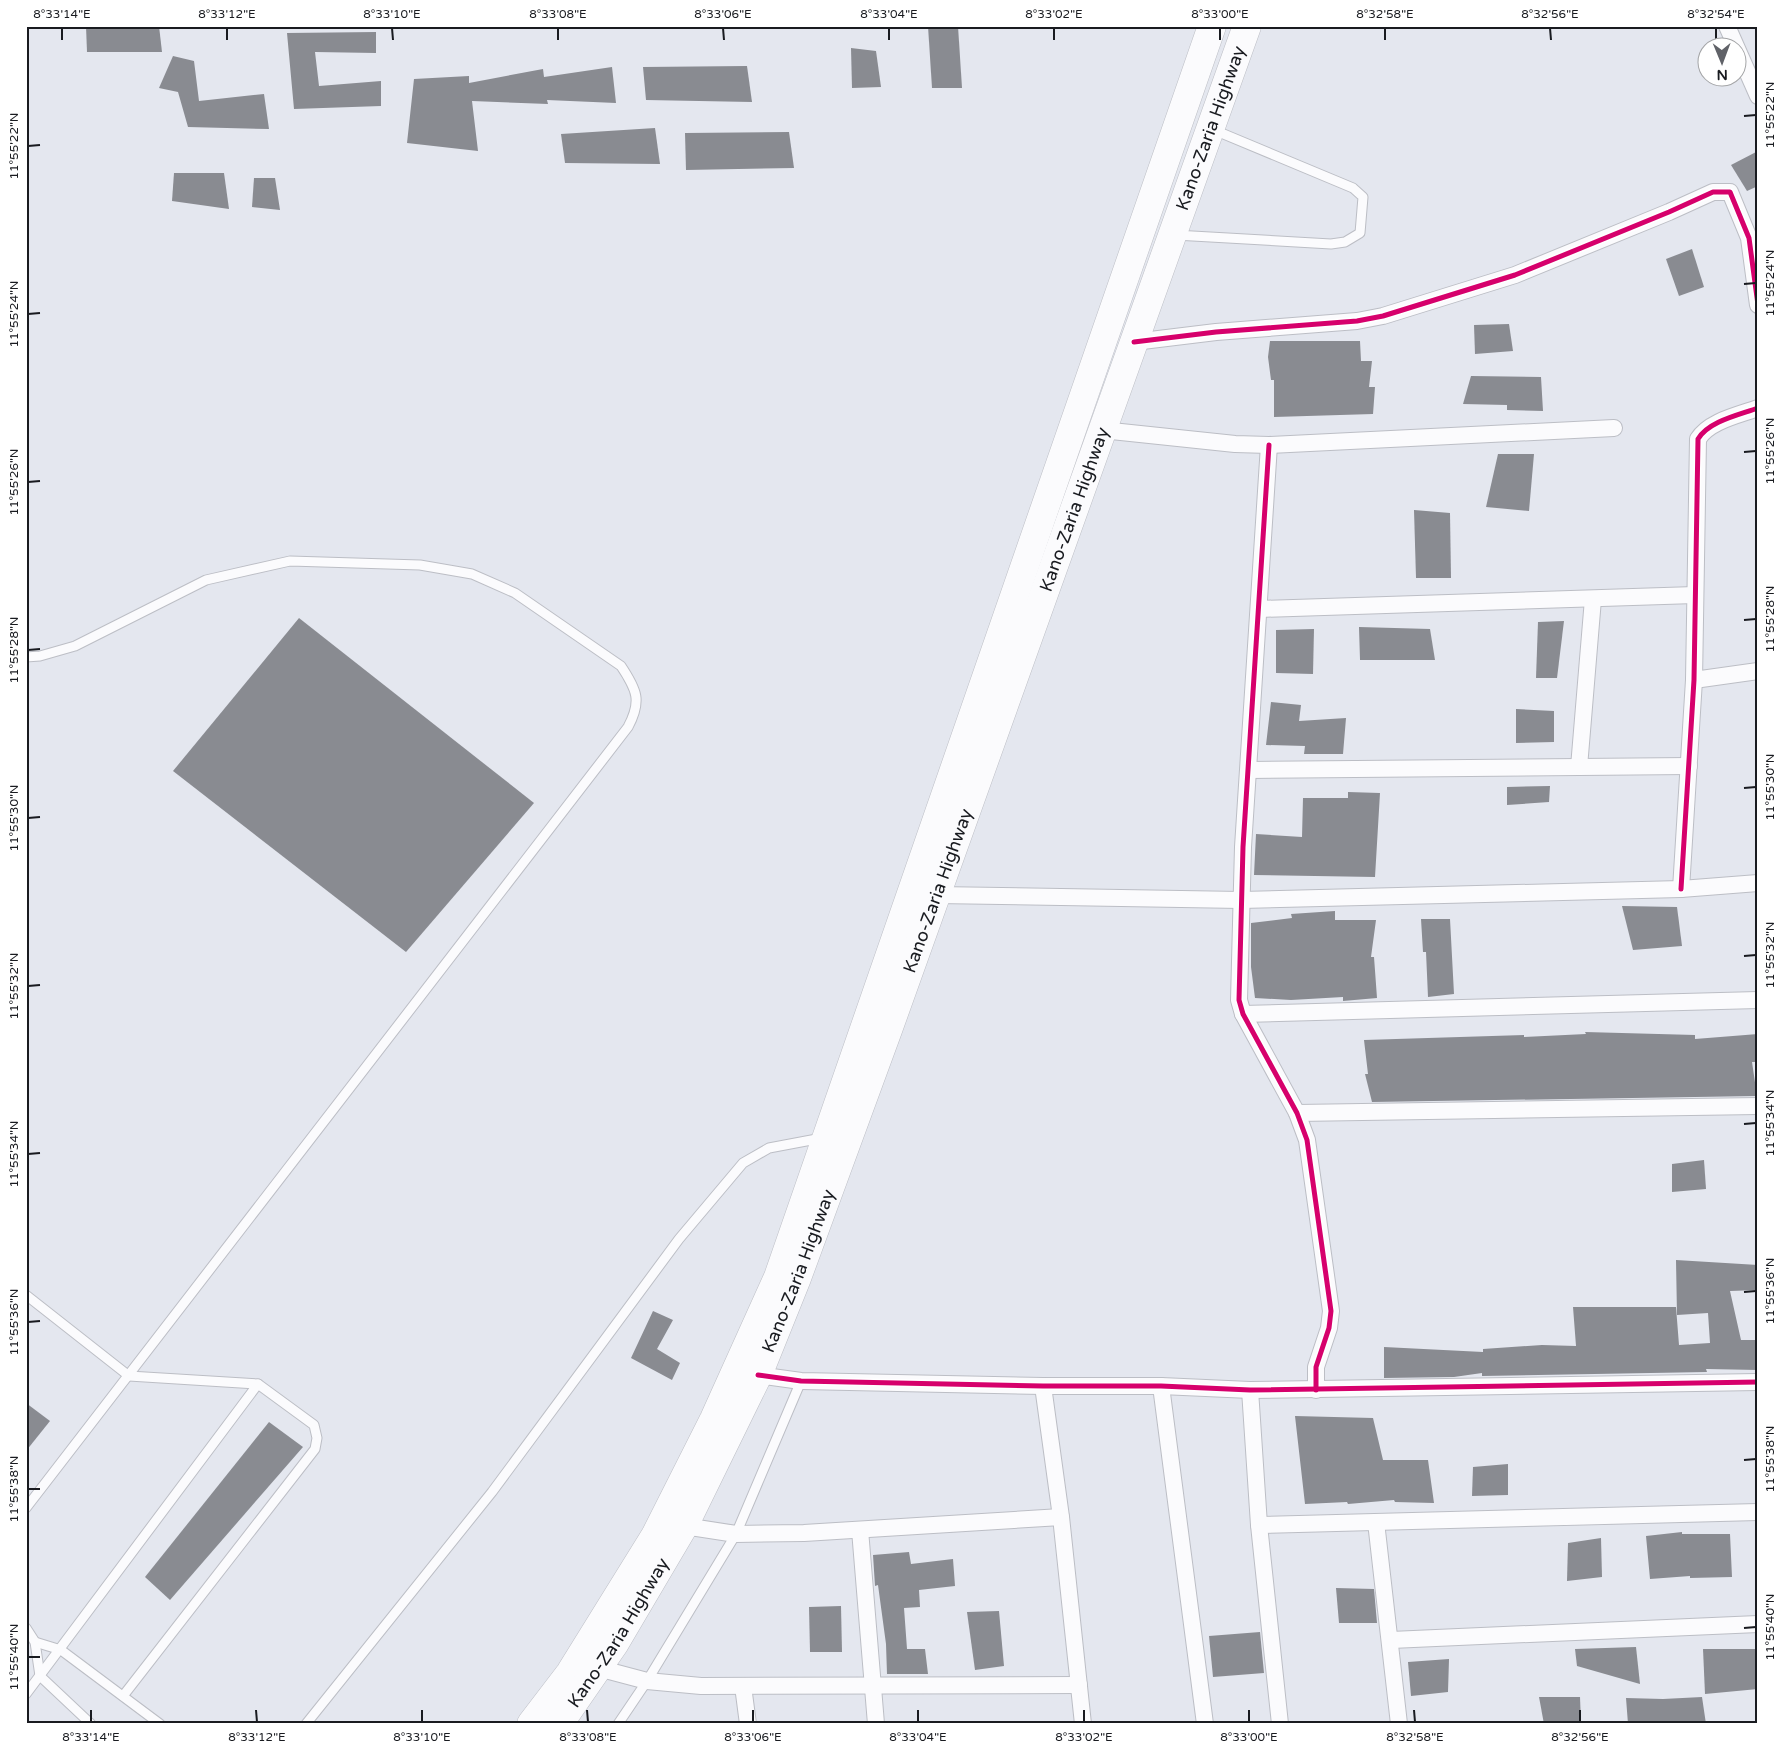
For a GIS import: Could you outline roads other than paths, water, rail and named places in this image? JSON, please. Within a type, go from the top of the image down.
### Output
[{"type":"highway","name":"Kano-Zaria Highway","points":[[530,1724],[570,1673],[655,1536],[714,1419],[778,1277],[1212,26]]},
{"type":"highway","name":"Kano-Zaria Highway","points":[[559,1724],[598,1668],[684,1526],[758,1375],[797,1278],[936,895],[1247,26]]},
{"type":"street","points":[[1727,26],[1758,96]]},
{"type":"street","points":[[1134,342],[1216,332],[1357,321],[1383,316],[1514,275],[1670,212],[1713,192],[1730,192],[1754,237],[1758,305]]},
{"type":"street","points":[[1681,889],[1694,680],[1698,439],[1702,432],[1720,422],[1758,408]]},
{"type":"street","points":[[1102,430],[1235,444],[1269,445],[1614,428]]},
{"type":"street","points":[[1269,445],[1241,900],[1239,1000],[1243,1014],[1297,1113],[1307,1140],[1331,1311],[1329,1328],[1316,1367],[1316,1390]]},
{"type":"street","points":[[1260,609],[1695,595]]},
{"type":"street","points":[[1579,767],[1593,598]]},
{"type":"street","points":[[1694,680],[1758,671]]},
{"type":"street","points":[[1249,770],[1689,766]]},
{"type":"street","points":[[936,895],[1241,900],[1681,889],[1758,883]]},
{"type":"street","points":[[1243,1014],[1758,1000]]},
{"type":"street","points":[[1297,1113],[1758,1106]]},
{"type":"street","points":[[758,1375],[801,1381],[1043,1386],[1161,1386],[1250,1390],[1758,1382]]},
{"type":"street","points":[[1043,1386],[1061,1517],[1083,1724]]},
{"type":"street","points":[[1161,1386],[1205,1724]]},
{"type":"street","points":[[1250,1390],[1260,1525],[1280,1724]]},
{"type":"street","points":[[1260,1525],[1758,1512]]},
{"type":"street","points":[[684,1526],[736,1534],[860,1530],[1061,1517]]},
{"type":"street","points":[[1376,1522],[1391,1640],[1399,1724]]},
{"type":"street","points":[[860,1530],[876,1724]]},
{"type":"street","points":[[1391,1640],[1758,1624]]},
{"type":"street","points":[[598,1668],[647,1681],[701,1686],[1078,1685]]},
{"type":"street","points":[[743,1686],[748,1724]]},
{"type":"lane","points":[[1172,235],[1331,244],[1345,242],[1360,233],[1363,197],[1353,188],[1210,129]]},
{"type":"lane","points":[[26,657],[40,656],[75,646],[206,580],[290,561],[420,565],[472,574],[515,593],[621,666],[630,680],[637,698],[637,707],[628,727],[462,939],[358,1080],[211,1266],[129,1376],[26,1508]]},
{"type":"lane","points":[[306,1724],[492,1492],[679,1239],[743,1163],[769,1148],[826,1137]]},
{"type":"lane","points":[[26,1294],[129,1376],[258,1384],[314,1425],[317,1438],[315,1449],[123,1696]]},
{"type":"lane","points":[[618,1724],[647,1681],[736,1534],[801,1381]]},
{"type":"lane","points":[[26,1694],[61,1650],[258,1384]]},
{"type":"lane","points":[[26,1628],[35,1642],[40,1676],[91,1724]]},
{"type":"lane","points":[[35,1642],[61,1650],[160,1724]]}]
